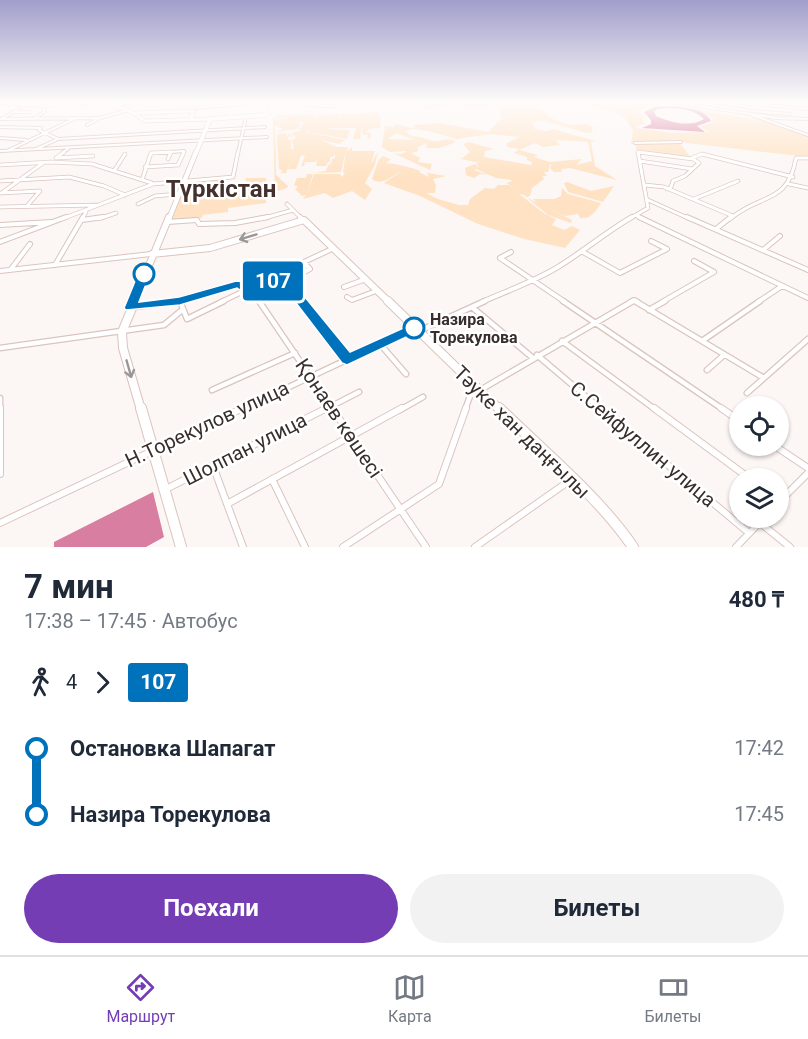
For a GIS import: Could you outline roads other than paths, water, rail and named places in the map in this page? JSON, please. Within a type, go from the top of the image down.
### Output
[{"type":"main road","points":[[181,547],[123,348],[122,332],[205,128]]},
{"type":"main road","points":[[152,254],[210,248],[304,220]]},
{"type":"main road","name":"Тәуке хан даңғылы","points":[[304,220],[572,479],[630,546]]},
{"type":"street","points":[[0,128],[51,130]]},
{"type":"street","points":[[41,128],[39,130],[58,139]]},
{"type":"street","points":[[6,151],[56,128]]},
{"type":"street","points":[[36,150],[58,139],[265,128]]},
{"type":"street","points":[[789,128],[808,135]]},
{"type":"street","points":[[0,242],[153,184],[232,177],[242,129]]},
{"type":"street","points":[[128,145],[137,134]]},
{"type":"street","points":[[0,151],[267,137]]},
{"type":"street","points":[[0,138],[27,140]]},
{"type":"street","points":[[635,143],[679,142]]},
{"type":"street","points":[[51,162],[70,148]]},
{"type":"street","points":[[142,180],[145,167],[151,153],[184,151],[178,165],[145,167]]},
{"type":"street","points":[[168,159],[171,152]]},
{"type":"street","points":[[667,189],[671,187],[673,181],[685,176],[699,163],[693,159],[640,152],[638,154],[648,200],[806,268]]},
{"type":"street","points":[[114,171],[125,154]]},
{"type":"street","points":[[693,159],[699,154],[707,154],[741,165],[793,177]]},
{"type":"street","points":[[56,158],[93,156]]},
{"type":"street","points":[[716,229],[742,209],[777,194],[789,184],[793,177],[796,158],[808,158]]},
{"type":"street","points":[[640,161],[693,169]]},
{"type":"street","points":[[0,165],[51,162],[92,164],[153,184]]},
{"type":"street","points":[[1,193],[44,163]]},
{"type":"street","points":[[5,170],[13,164]]},
{"type":"street","points":[[0,181],[73,178],[104,186],[126,195]]},
{"type":"street","points":[[138,204],[155,196],[179,191],[197,180]]},
{"type":"street","points":[[694,200],[738,181]]},
{"type":"street","points":[[789,184],[808,188]]},
{"type":"street","points":[[645,185],[667,189],[733,216]]},
{"type":"street","points":[[1,193],[40,191],[27,206]]},
{"type":"street","name":"Н.Торекулов улица","points":[[0,522],[347,359],[473,308],[531,280],[583,252],[612,228],[637,216],[648,208],[648,200]]},
{"type":"street","points":[[286,204],[304,220]]},
{"type":"street","points":[[0,207],[101,205]]},
{"type":"street","points":[[166,223],[197,220],[199,224],[230,225],[256,221],[293,210]]},
{"type":"street","points":[[55,265],[86,211]]},
{"type":"street","points":[[81,220],[98,219],[116,213]]},
{"type":"street","points":[[637,216],[808,298]]},
{"type":"street","points":[[0,225],[59,221]]},
{"type":"street","points":[[28,232],[36,227],[32,223]]},
{"type":"street","points":[[763,250],[780,236]]},
{"type":"street","points":[[583,252],[620,273],[667,249],[651,241]]},
{"type":"street","points":[[11,269],[30,244]]},
{"type":"street","points":[[180,301],[185,318],[190,318],[272,281],[286,282],[310,270],[304,262],[334,248]]},
{"type":"street","points":[[511,252],[500,258],[729,414]]},
{"type":"street","points":[[0,271],[152,254]]},
{"type":"street","points":[[649,310],[714,272],[693,261]]},
{"type":"street","points":[[344,287],[366,279]]},
{"type":"street","points":[[286,282],[347,359]]},
{"type":"street","points":[[130,308],[180,301],[236,284],[241,284],[249,290]]},
{"type":"street","points":[[702,341],[782,286]]},
{"type":"street","name":"Қонаев көшесі","points":[[249,290],[311,376],[426,547]]},
{"type":"street","points":[[346,297],[352,300],[378,291]]},
{"type":"street","points":[[343,547],[439,484],[470,396],[634,300],[764,378]]},
{"type":"street","name":"С.Сейфуллин улица","points":[[473,308],[535,356],[749,533]]},
{"type":"street","points":[[0,348],[167,324],[176,313],[182,310]]},
{"type":"street","points":[[747,393],[808,339]]},
{"type":"street","points":[[562,341],[735,468]]},
{"type":"street","points":[[380,344],[406,374]]},
{"type":"street","points":[[212,390],[294,353]]},
{"type":"street","points":[[707,370],[723,355]]},
{"type":"street","name":"Шолпан улица","points":[[164,490],[359,392]]},
{"type":"street","points":[[227,504],[423,397]]},
{"type":"street","points":[[0,398],[0,474]]},
{"type":"street","points":[[789,455],[808,468]]},
{"type":"street","points":[[213,466],[243,547]]},
{"type":"street","points":[[789,491],[808,473]]},
{"type":"street","points":[[272,479],[305,547]]},
{"type":"street","points":[[475,547],[572,479]]},
{"type":"street","points":[[736,547],[754,528]]},
{"type":"street","points":[[770,528],[790,547]]},
{"type":"place","name":"Назира Торекулова","points":[[414,328]]},
{"type":"district","name":"Түркістан","points":[[221,189]]}]
